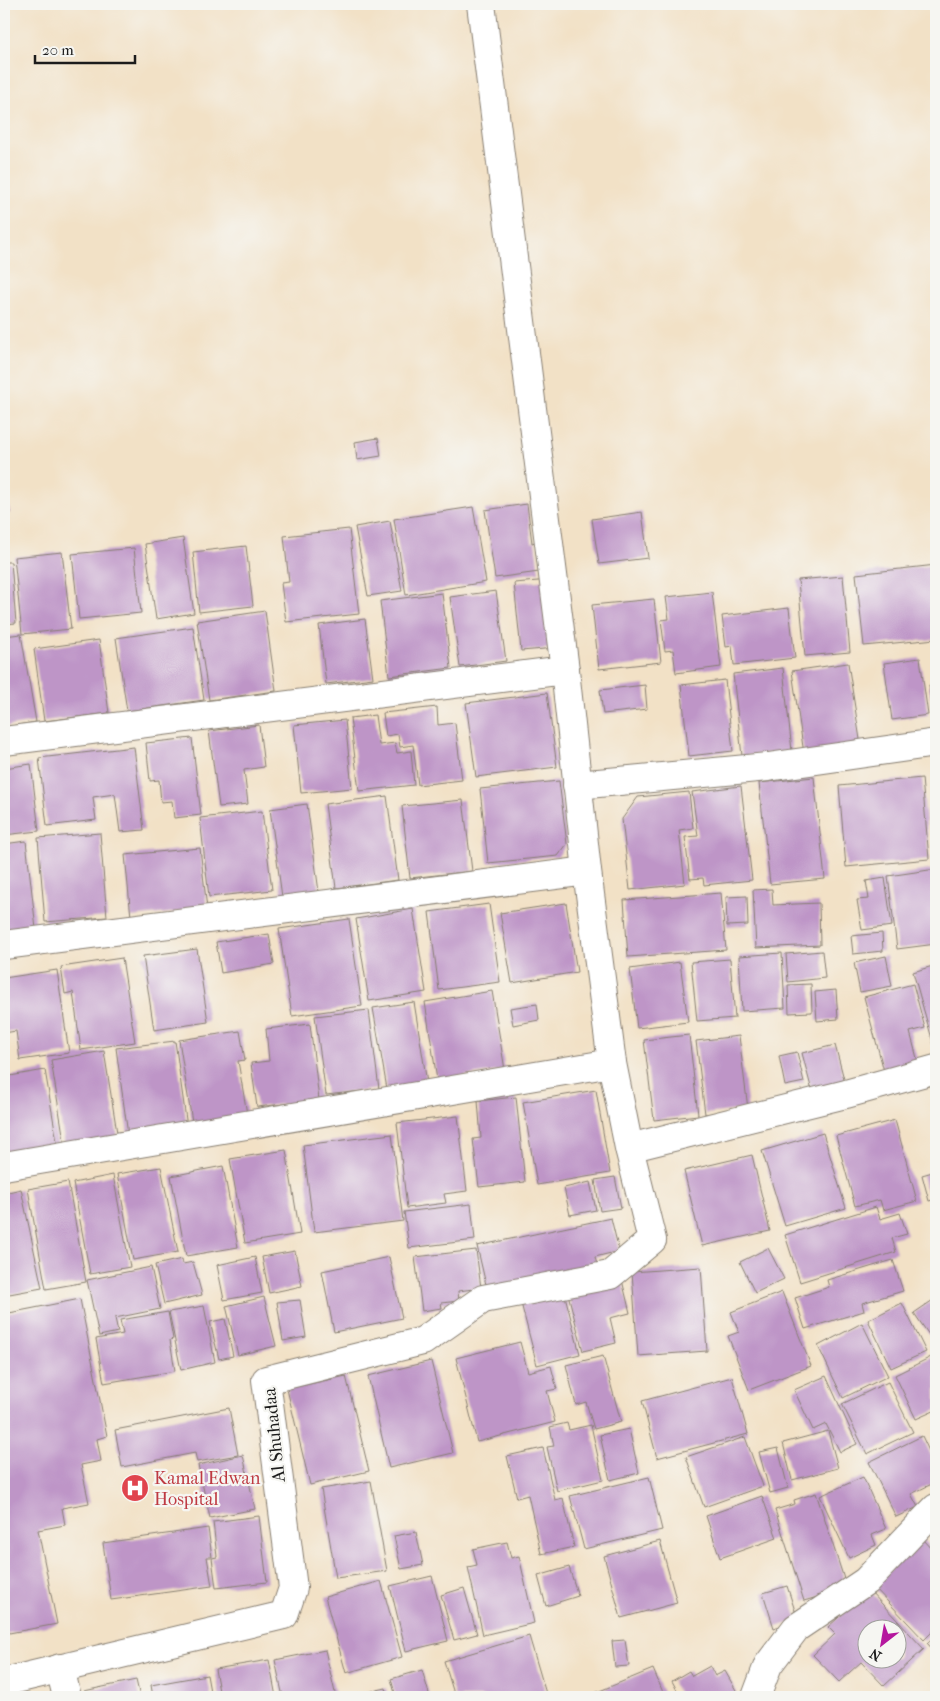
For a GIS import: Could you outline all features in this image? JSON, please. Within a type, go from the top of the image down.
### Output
[{"type":"street","points":[[481,4],[565,670],[587,871],[612,1063],[629,1148],[846,1094],[936,1069]]},
{"type":"street","points":[[4,741],[565,670]]},
{"type":"street","points":[[577,785],[768,767],[936,744]]},
{"type":"street","points":[[4,945],[587,871]]},
{"type":"street","points":[[4,1166],[612,1063]]},
{"type":"street","name":"Al Shuhadaa","points":[[4,1682],[284,1615],[293,1588],[266,1380],[423,1341],[483,1300],[610,1274],[652,1240],[629,1148]]},
{"type":"street","points":[[756,1697],[768,1665],[796,1628],[866,1581],[936,1508]]},
{"type":"street","points":[[60,1668],[67,1697]]},
{"type":"building","points":[[378,438],[381,456],[357,460],[355,442]]},
{"type":"building","points":[[4,481],[10,513],[4,514]]},
{"type":"building","points":[[527,504],[532,543],[535,542],[539,572],[495,578],[485,510]]},
{"type":"building","points":[[473,507],[486,582],[406,595],[394,519]]},
{"type":"building","points":[[642,512],[648,558],[599,564],[592,519]]},
{"type":"building","points":[[390,521],[402,591],[368,596],[355,527]]},
{"type":"building","points":[[349,529],[359,614],[286,622],[281,583],[289,582],[284,536]]},
{"type":"building","points":[[183,538],[194,613],[156,619],[145,544]]},
{"type":"building","points":[[246,546],[253,606],[199,612],[193,552]]},
{"type":"building","points":[[134,548],[141,613],[79,619],[72,554]]},
{"type":"building","points":[[62,552],[71,629],[22,634],[14,557]]},
{"type":"building","points":[[4,562],[11,562],[16,623],[4,624]]},
{"type":"building","points":[[936,565],[936,639],[864,646],[856,574]]},
{"type":"building","points":[[843,576],[850,652],[805,656],[798,580]]},
{"type":"building","points":[[550,580],[556,648],[521,651],[514,583]]},
{"type":"building","points":[[496,591],[506,661],[460,667],[450,597]]},
{"type":"building","points":[[712,592],[721,667],[676,673],[673,650],[665,651],[661,620],[669,619],[666,597]]},
{"type":"building","points":[[442,593],[451,668],[389,676],[380,601]]},
{"type":"building","points":[[654,599],[661,662],[599,669],[592,605]]},
{"type":"building","points":[[789,608],[795,658],[734,665],[732,646],[726,647],[722,616]]},
{"type":"building","points":[[265,611],[276,691],[209,700],[197,621]]},
{"type":"building","points":[[365,619],[373,678],[326,684],[319,625]]},
{"type":"building","points":[[193,627],[204,700],[127,711],[116,638]]},
{"type":"building","points":[[21,634],[36,722],[4,727],[4,636]]},
{"type":"building","points":[[99,640],[109,713],[44,721],[34,649]]},
{"type":"building","points":[[920,658],[928,715],[892,720],[884,663]]},
{"type":"building","points":[[848,663],[861,746],[804,754],[792,671]]},
{"type":"building","points":[[783,668],[792,751],[742,756],[733,674]]},
{"type":"building","points":[[725,680],[733,751],[689,756],[681,685]]},
{"type":"building","points":[[936,684],[936,728],[935,728],[929,685]]},
{"type":"building","points":[[645,685],[647,709],[603,714],[600,690]]},
{"type":"building","points":[[547,693],[557,767],[476,777],[466,703]]},
{"type":"building","points":[[437,707],[438,725],[455,723],[462,780],[418,785],[413,745],[400,747],[398,734],[386,736],[383,713]]},
{"type":"building","points":[[375,715],[379,745],[395,743],[397,753],[411,751],[414,785],[359,791],[350,718]]},
{"type":"building","points":[[345,720],[352,788],[301,793],[294,725]]},
{"type":"building","points":[[259,725],[264,767],[244,770],[248,804],[219,807],[209,731]]},
{"type":"building","points":[[192,738],[201,815],[174,818],[172,801],[161,802],[159,780],[150,781],[146,743]]},
{"type":"building","points":[[134,747],[144,830],[120,832],[115,794],[93,797],[96,820],[47,826],[39,758]]},
{"type":"building","points":[[31,764],[39,831],[4,835],[4,768]]},
{"type":"building","points":[[814,777],[825,879],[770,884],[759,783]]},
{"type":"building","points":[[922,778],[929,859],[846,867],[839,786]]},
{"type":"building","points":[[559,781],[567,844],[558,856],[488,863],[480,789]]},
{"type":"building","points":[[741,786],[752,880],[704,885],[703,878],[690,879],[685,837],[698,836],[692,792]]},
{"type":"building","points":[[689,792],[693,828],[679,830],[685,884],[630,890],[622,819],[638,797]]},
{"type":"building","points":[[387,796],[398,880],[336,888],[325,804]]},
{"type":"building","points":[[463,800],[472,871],[410,878],[402,806]]},
{"type":"building","points":[[307,804],[319,892],[282,897],[270,809]]},
{"type":"building","points":[[262,811],[272,890],[209,897],[200,818]]},
{"type":"building","points":[[100,833],[107,917],[45,922],[38,838]]},
{"type":"building","points":[[26,841],[36,929],[4,932],[4,844]]},
{"type":"building","points":[[200,848],[207,909],[131,917],[125,855]]},
{"type":"building","points":[[936,869],[936,944],[897,949],[888,876]]},
{"type":"building","points":[[885,878],[892,926],[862,930],[857,900],[869,899],[866,881]]},
{"type":"building","points":[[772,889],[773,905],[819,903],[820,945],[756,948],[753,890]]},
{"type":"building","points":[[721,893],[726,950],[628,957],[624,900]]},
{"type":"building","points":[[747,896],[748,925],[727,926],[726,897]]},
{"type":"building","points":[[566,903],[577,972],[512,983],[500,913]]},
{"type":"building","points":[[489,904],[500,982],[439,990],[429,912]]},
{"type":"building","points":[[413,909],[426,992],[369,1001],[356,919]]},
{"type":"building","points":[[349,919],[362,1006],[292,1016],[279,929]]},
{"type":"building","points":[[882,933],[883,951],[853,954],[851,936]]},
{"type":"building","points":[[269,934],[274,964],[221,973],[216,942]]},
{"type":"building","points":[[197,949],[208,1022],[154,1030],[143,956]]},
{"type":"building","points":[[822,951],[825,978],[788,982],[786,954]]},
{"type":"building","points":[[782,953],[785,1008],[742,1011],[739,956]]},
{"type":"building","points":[[886,956],[892,986],[860,992],[854,963]]},
{"type":"building","points":[[122,958],[135,1042],[81,1050],[73,992],[65,994],[61,967]]},
{"type":"building","points":[[730,959],[735,1018],[697,1021],[691,962]]},
{"type":"building","points":[[680,962],[688,1022],[637,1028],[630,969]]},
{"type":"building","points":[[936,965],[936,1053],[913,972]]},
{"type":"building","points":[[57,970],[69,1053],[20,1060],[16,1031],[4,1033],[4,978]]},
{"type":"building","points":[[811,984],[812,1012],[789,1013],[788,985]]},
{"type":"building","points":[[913,984],[925,1028],[910,1032],[918,1062],[884,1071],[864,997]]},
{"type":"building","points":[[836,990],[838,1019],[817,1021],[815,992]]},
{"type":"building","points":[[492,991],[505,1070],[437,1080],[425,1002]]},
{"type":"building","points":[[414,1002],[427,1083],[387,1089],[373,1008]]},
{"type":"building","points":[[537,1004],[539,1020],[513,1025],[510,1008]]},
{"type":"building","points":[[369,1010],[379,1089],[326,1095],[315,1016]]},
{"type":"building","points":[[310,1024],[319,1100],[257,1107],[251,1063],[269,1061],[266,1029]]},
{"type":"building","points":[[240,1031],[245,1060],[238,1061],[248,1120],[193,1128],[179,1040]]},
{"type":"building","points":[[689,1035],[698,1115],[654,1120],[644,1040]]},
{"type":"building","points":[[739,1036],[748,1109],[705,1114],[696,1041]]},
{"type":"building","points":[[175,1041],[187,1127],[128,1135],[116,1048]]},
{"type":"building","points":[[835,1045],[845,1083],[812,1091],[802,1053]]},
{"type":"building","points":[[104,1051],[118,1139],[65,1147],[51,1060]]},
{"type":"building","points":[[797,1052],[804,1082],[785,1086],[779,1056]]},
{"type":"building","points":[[45,1070],[59,1154],[4,1163],[4,1077]]},
{"type":"building","points":[[596,1090],[610,1173],[537,1185],[523,1102]]},
{"type":"building","points":[[516,1097],[525,1182],[479,1187],[473,1139],[481,1138],[478,1101]]},
{"type":"building","points":[[458,1116],[467,1191],[444,1194],[446,1203],[407,1208],[397,1123]]},
{"type":"building","points":[[895,1120],[917,1201],[883,1210],[880,1200],[855,1206],[836,1136]]},
{"type":"building","points":[[823,1133],[846,1208],[785,1226],[762,1151]]},
{"type":"building","points":[[392,1134],[403,1221],[314,1232],[303,1145]]},
{"type":"building","points":[[286,1150],[300,1234],[245,1243],[230,1159]]},
{"type":"building","points":[[752,1155],[770,1231],[702,1246],[684,1171]]},
{"type":"building","points":[[223,1166],[238,1247],[186,1256],[171,1176]]},
{"type":"building","points":[[161,1167],[178,1252],[133,1260],[117,1174]]},
{"type":"building","points":[[936,1171],[936,1199],[929,1201],[922,1175]]},
{"type":"building","points":[[113,1175],[130,1267],[90,1274],[73,1183]]},
{"type":"building","points":[[615,1177],[621,1208],[600,1211],[595,1180]]},
{"type":"building","points":[[68,1182],[86,1282],[46,1289],[28,1189]]},
{"type":"building","points":[[590,1182],[596,1210],[570,1215],[564,1188]]},
{"type":"building","points":[[21,1189],[42,1288],[4,1295],[4,1193]]},
{"type":"building","points":[[471,1204],[475,1240],[409,1248],[404,1212]]},
{"type":"building","points":[[876,1207],[880,1219],[900,1213],[907,1234],[892,1238],[896,1252],[800,1282],[785,1235]]},
{"type":"building","points":[[611,1218],[619,1251],[595,1257],[597,1265],[487,1289],[477,1246]]},
{"type":"building","points":[[768,1248],[784,1279],[755,1293],[740,1262]]},
{"type":"building","points":[[476,1250],[481,1288],[458,1291],[459,1301],[441,1303],[442,1308],[422,1311],[415,1257]]},
{"type":"building","points":[[295,1251],[302,1286],[269,1293],[262,1257]]},
{"type":"building","points":[[255,1257],[262,1293],[224,1300],[217,1265]]},
{"type":"building","points":[[389,1257],[402,1318],[334,1332],[322,1271]]},
{"type":"building","points":[[182,1259],[183,1264],[193,1262],[202,1295],[164,1304],[155,1265]]},
{"type":"building","points":[[893,1260],[903,1291],[862,1303],[864,1311],[805,1329],[795,1298],[829,1287],[827,1280]]},
{"type":"building","points":[[151,1267],[160,1309],[115,1318],[118,1332],[99,1336],[87,1280]]},
{"type":"building","points":[[701,1267],[707,1351],[638,1356],[632,1272]]},
{"type":"building","points":[[622,1280],[630,1313],[610,1318],[616,1343],[583,1351],[568,1294]]},
{"type":"building","points":[[564,1292],[580,1354],[537,1365],[521,1303]]},
{"type":"building","points":[[782,1292],[811,1366],[749,1390],[728,1336],[739,1332],[731,1312]]},
{"type":"building","points":[[264,1297],[276,1346],[238,1355],[226,1306]]},
{"type":"building","points":[[936,1298],[936,1345],[914,1313]]},
{"type":"building","points":[[80,1299],[107,1436],[97,1439],[101,1461],[81,1465],[89,1503],[62,1508],[65,1525],[38,1530],[57,1624],[4,1634],[4,1314]]},
{"type":"building","points":[[300,1300],[306,1337],[283,1341],[277,1302]]},
{"type":"building","points":[[902,1303],[926,1352],[891,1368],[868,1320]]},
{"type":"building","points":[[204,1306],[215,1362],[181,1370],[169,1312]]},
{"type":"building","points":[[168,1312],[173,1339],[170,1340],[175,1371],[104,1383],[96,1339],[123,1334],[120,1320]]},
{"type":"building","points":[[225,1319],[233,1356],[219,1359],[210,1322]]},
{"type":"building","points":[[862,1323],[888,1376],[843,1398],[818,1346]]},
{"type":"building","points":[[520,1342],[528,1372],[551,1366],[557,1389],[547,1391],[555,1422],[477,1442],[456,1358]]},
{"type":"building","points":[[603,1356],[621,1422],[594,1429],[586,1402],[576,1405],[566,1365]]},
{"type":"building","points":[[933,1356],[936,1363],[936,1410],[916,1419],[895,1375]]},
{"type":"building","points":[[431,1361],[453,1453],[389,1468],[368,1376]]},
{"type":"building","points":[[346,1376],[369,1471],[310,1485],[287,1389]]},
{"type":"building","points":[[826,1376],[857,1444],[840,1452],[826,1424],[813,1430],[794,1390]]},
{"type":"building","points":[[732,1377],[748,1434],[657,1458],[642,1401]]},
{"type":"building","points":[[888,1382],[913,1432],[867,1454],[842,1404]]},
{"type":"building","points":[[229,1408],[238,1455],[197,1462],[195,1453],[122,1467],[115,1430]]},
{"type":"building","points":[[567,1423],[569,1430],[591,1425],[603,1480],[557,1491],[547,1447],[554,1446],[550,1427]]},
{"type":"building","points":[[629,1429],[639,1473],[610,1480],[600,1435]]},
{"type":"building","points":[[828,1431],[838,1468],[792,1480],[783,1443]]},
{"type":"building","points":[[922,1436],[936,1466],[936,1482],[911,1494],[918,1507],[896,1517],[869,1462]]},
{"type":"building","points":[[745,1437],[763,1486],[704,1507],[686,1457]]},
{"type":"building","points":[[543,1448],[555,1500],[563,1498],[574,1547],[541,1554],[528,1495],[517,1498],[507,1456]]},
{"type":"building","points":[[778,1448],[788,1488],[770,1493],[759,1452]]},
{"type":"building","points":[[243,1455],[255,1509],[210,1518],[198,1465]]},
{"type":"building","points":[[649,1477],[662,1530],[584,1549],[570,1496]]},
{"type":"building","points":[[863,1477],[886,1529],[872,1535],[876,1545],[849,1558],[820,1496]]},
{"type":"building","points":[[371,1481],[387,1571],[336,1578],[321,1489]]},
{"type":"building","points":[[816,1493],[847,1588],[804,1601],[775,1510],[795,1504],[794,1500]]},
{"type":"building","points":[[762,1496],[777,1538],[720,1558],[706,1516]]},
{"type":"building","points":[[259,1516],[267,1582],[216,1588],[212,1558],[217,1557],[213,1522]]},
{"type":"building","points":[[208,1528],[212,1557],[207,1557],[212,1586],[111,1600],[103,1543]]},
{"type":"building","points":[[416,1532],[423,1565],[401,1569],[394,1536]]},
{"type":"building","points":[[923,1539],[936,1553],[936,1628],[924,1640],[908,1623],[908,1618],[903,1618],[873,1586]]},
{"type":"building","points":[[660,1541],[677,1603],[621,1618],[604,1556]]},
{"type":"building","points":[[507,1542],[511,1558],[519,1556],[534,1623],[483,1635],[468,1567],[477,1565],[473,1549]]},
{"type":"building","points":[[569,1567],[578,1596],[546,1606],[538,1576]]},
{"type":"building","points":[[432,1576],[448,1641],[406,1651],[390,1586]]},
{"type":"building","points":[[381,1581],[402,1657],[346,1673],[325,1597]]},
{"type":"building","points":[[787,1586],[798,1620],[774,1628],[763,1593]]},
{"type":"building","points":[[464,1588],[477,1634],[454,1640],[441,1595]]},
{"type":"building","points":[[869,1590],[895,1618],[858,1618],[858,1665],[839,1682],[813,1655],[835,1634],[828,1627]]},
{"type":"building","points":[[908,1632],[924,1649],[908,1664]]},
{"type":"building","points":[[936,1635],[936,1653],[927,1643]]},
{"type":"building","points":[[529,1636],[547,1697],[455,1697],[444,1661]]},
{"type":"building","points":[[625,1640],[629,1666],[615,1667],[612,1641]]},
{"type":"building","points":[[325,1650],[336,1697],[283,1697],[275,1660]]},
{"type":"building","points":[[269,1660],[276,1697],[220,1697],[215,1669]]},
{"type":"building","points":[[710,1666],[715,1676],[725,1671],[737,1692],[726,1697],[674,1697],[679,1694],[672,1681],[689,1671],[692,1676]]},
{"type":"building","points":[[867,1668],[903,1668],[884,1686]]},
{"type":"building","points":[[653,1669],[665,1697],[585,1697]]},
{"type":"building","points":[[422,1670],[430,1697],[396,1697],[391,1679]]},
{"type":"building","points":[[207,1675],[211,1697],[153,1697],[151,1685]]},
{"type":"building","points":[[136,1680],[140,1697],[86,1697],[84,1691]]},
{"type":"building","points":[[386,1688],[388,1697],[350,1697],[350,1696]]},
{"type":"place","name":"Kamal Edwan Hospital","points":[[135,1488]]}]
